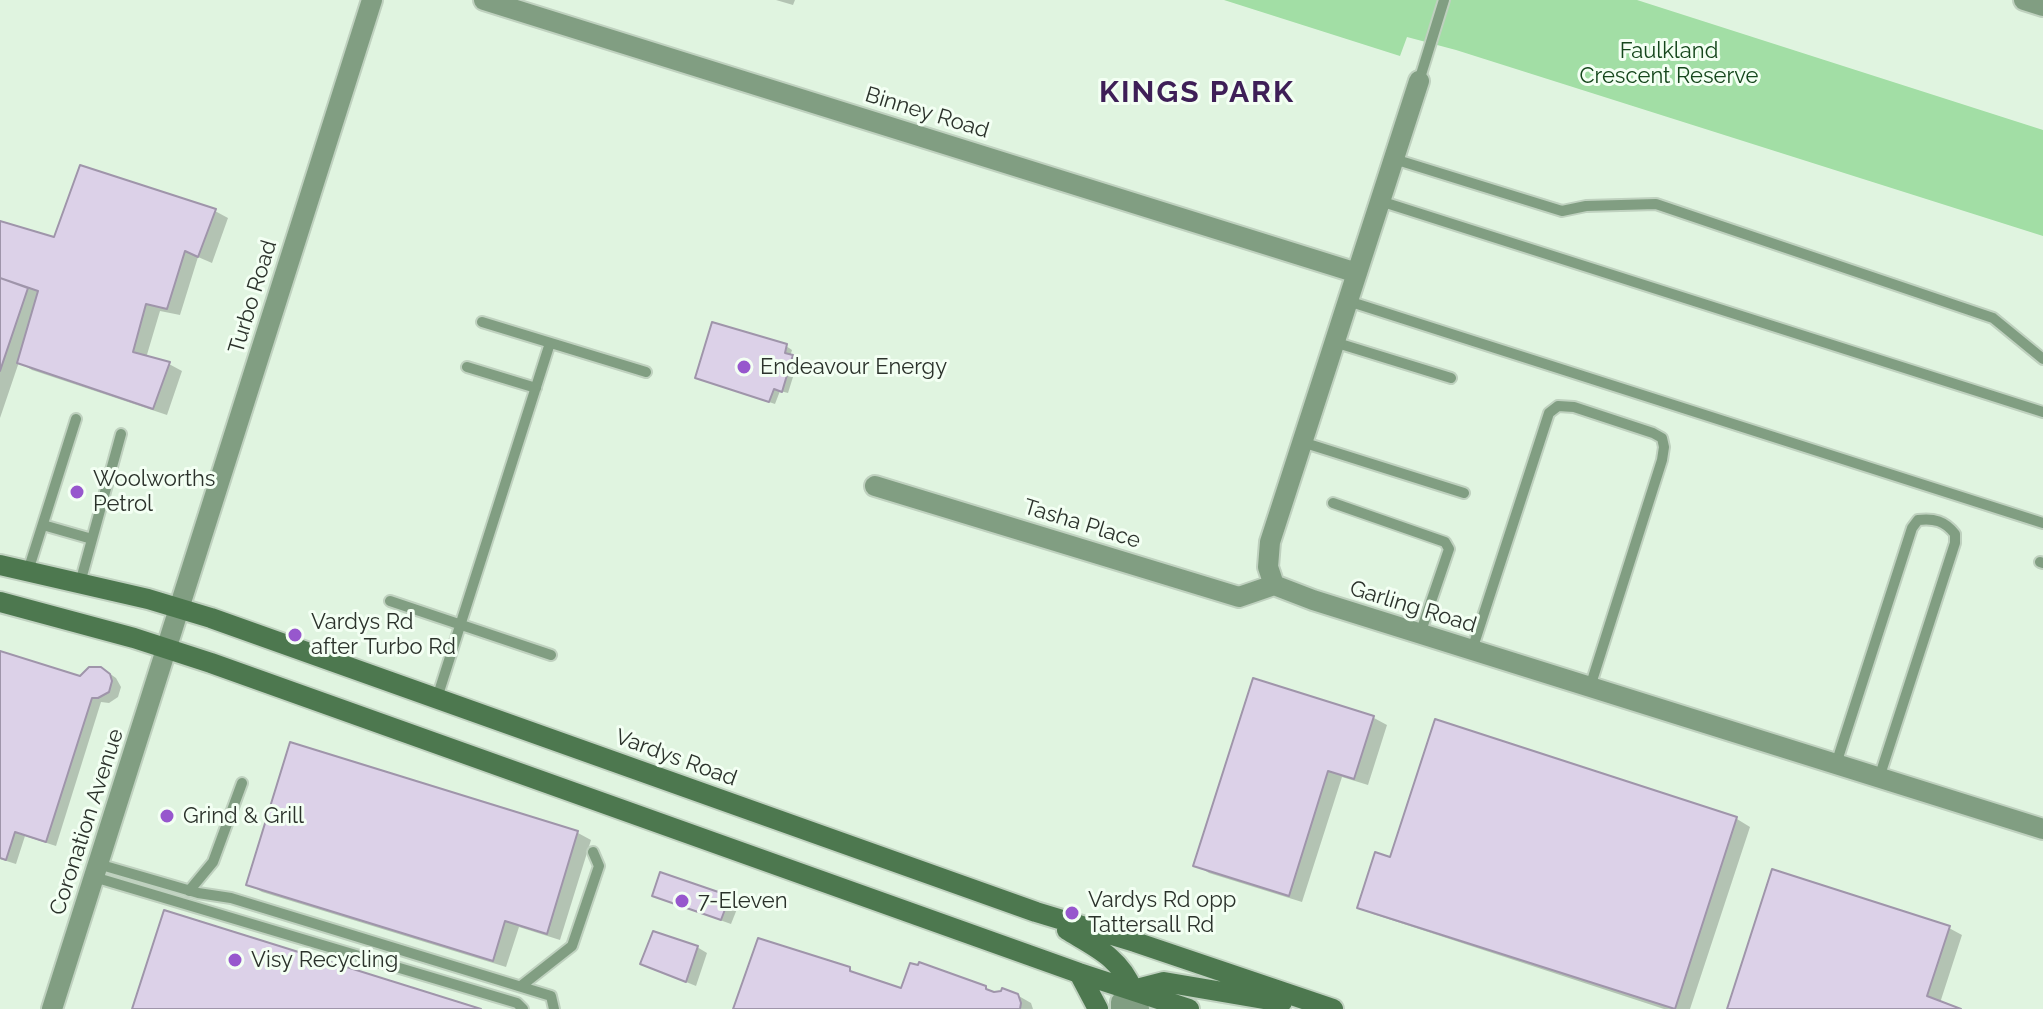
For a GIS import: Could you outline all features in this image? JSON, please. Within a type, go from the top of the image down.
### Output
[{"type":"main road","name":"Vardys Road","points":[[0,565],[179,608],[1036,912],[1333,1009]]},
{"type":"main road","points":[[0,602],[167,649],[1079,973],[1136,1000],[1189,1009]]},
{"type":"main road","points":[[1036,912],[1111,957],[1124,970],[1136,1000]]},
{"type":"main road","points":[[1079,973],[1098,1009]]},
{"type":"main road","points":[[1136,1000],[1164,982],[1322,1009]]},
{"type":"street","name":"Turbo Road","points":[[167,649],[372,0]]},
{"type":"street","name":"Binney Road","points":[[484,0],[1357,273]]},
{"type":"street","points":[[2024,0],[2043,6]]},
{"type":"street","points":[[1274,585],[1268,567],[1270,542],[1419,81]]},
{"type":"street","name":"Tasha Place","points":[[875,486],[1239,597],[1274,585]]},
{"type":"street","name":"Garling Road","points":[[1274,585],[1420,634],[2043,829]]},
{"type":"street","name":"Coronation Avenue","points":[[52,1009],[167,649]]},
{"type":"street","points":[[1121,1009],[1121,1002],[1136,1000]]},
{"type":"lane","points":[[1419,81],[1444,0]]},
{"type":"lane","points":[[1394,159],[1562,211],[1586,206],[1656,204],[1993,318],[2043,359]]},
{"type":"lane","points":[[1380,201],[2043,412]]},
{"type":"lane","points":[[1348,301],[2043,523]]},
{"type":"lane","points":[[482,322],[646,372]]},
{"type":"lane","points":[[1334,342],[1451,378]]},
{"type":"lane","points":[[437,698],[550,343]]},
{"type":"lane","points":[[467,367],[536,388]]},
{"type":"lane","points":[[1472,650],[1549,413],[1558,406],[1574,407],[1653,433],[1662,438],[1664,447],[1590,687]]},
{"type":"lane","points":[[28,571],[76,419]]},
{"type":"lane","points":[[80,583],[121,434]]},
{"type":"lane","points":[[1302,442],[1464,493]]},
{"type":"lane","points":[[1333,503],[1445,542],[1449,549],[1447,562],[1420,634]]},
{"type":"lane","points":[[1836,764],[1912,528],[1918,520],[1930,519],[1947,524],[1955,534],[1955,543],[1879,778]]},
{"type":"lane","points":[[43,525],[92,539]]},
{"type":"lane","points":[[390,601],[551,655]]},
{"type":"lane","points":[[189,891],[213,862],[242,783]]},
{"type":"lane","points":[[521,986],[572,946],[599,866],[593,852]]},
{"type":"lane","points":[[96,870],[231,898],[521,986],[551,996],[554,1009]]},
{"type":"lane","points":[[96,870],[517,1003],[523,1009]]},
{"type":"green space","name":"Faulkland Crescent Reserve","points":[[1224,0],[1637,0],[2043,130],[2043,236],[1456,50],[1407,37],[1400,56]]},
{"type":"building","points":[[80,165],[216,209],[198,257],[185,251],[167,309],[146,304],[133,352],[170,362],[153,409],[17,363],[38,291],[0,278],[0,221],[54,237]]},
{"type":"building","points":[[0,278],[28,288],[0,371]]},
{"type":"building","name":"Endeavour Energy","points":[[712,322],[787,344],[785,353],[793,355],[782,392],[774,389],[769,402],[695,378]]},
{"type":"building","points":[[0,651],[80,676],[89,667],[101,667],[110,674],[112,681],[109,692],[92,698],[46,842],[15,832],[6,860],[0,858]]},
{"type":"building","points":[[1253,678],[1374,716],[1354,779],[1328,771],[1289,896],[1193,866]]},
{"type":"building","points":[[1435,719],[1737,817],[1675,1009],[1357,908],[1375,852],[1390,857]]},
{"type":"building","points":[[290,742],[578,831],[547,934],[505,921],[493,961],[246,885]]},
{"type":"building","points":[[1772,869],[1950,926],[1927,996],[1961,1009],[1727,1009]]},
{"type":"building","points":[[660,872],[730,896],[721,920],[652,896]]},
{"type":"building","name":"Visy Recycling","points":[[164,910],[481,1009],[132,1009]]},
{"type":"building","points":[[653,931],[698,946],[686,982],[640,964]]},
{"type":"building","points":[[758,938],[850,967],[850,971],[901,988],[910,963],[918,965],[919,962],[986,986],[994,992],[1002,988],[1018,994],[1020,1009],[733,1009]]},
{"type":"place","name":"Endeavour Energy","points":[[744,367]]},
{"type":"place","name":"Woolworths Petrol","points":[[77,492]]},
{"type":"place","name":"Vardys Rd after Turbo Rd","points":[[295,635]]},
{"type":"place","name":"Grind & Grill","points":[[167,816]]},
{"type":"place","name":"7-Eleven","points":[[682,901]]},
{"type":"place","name":"Vardys Rd opp Tattersall Rd","points":[[1072,913]]},
{"type":"place","name":"Visy Recycling","points":[[235,960]]},
{"type":"district","name":"KINGS PARK","points":[[1197,93]]}]
